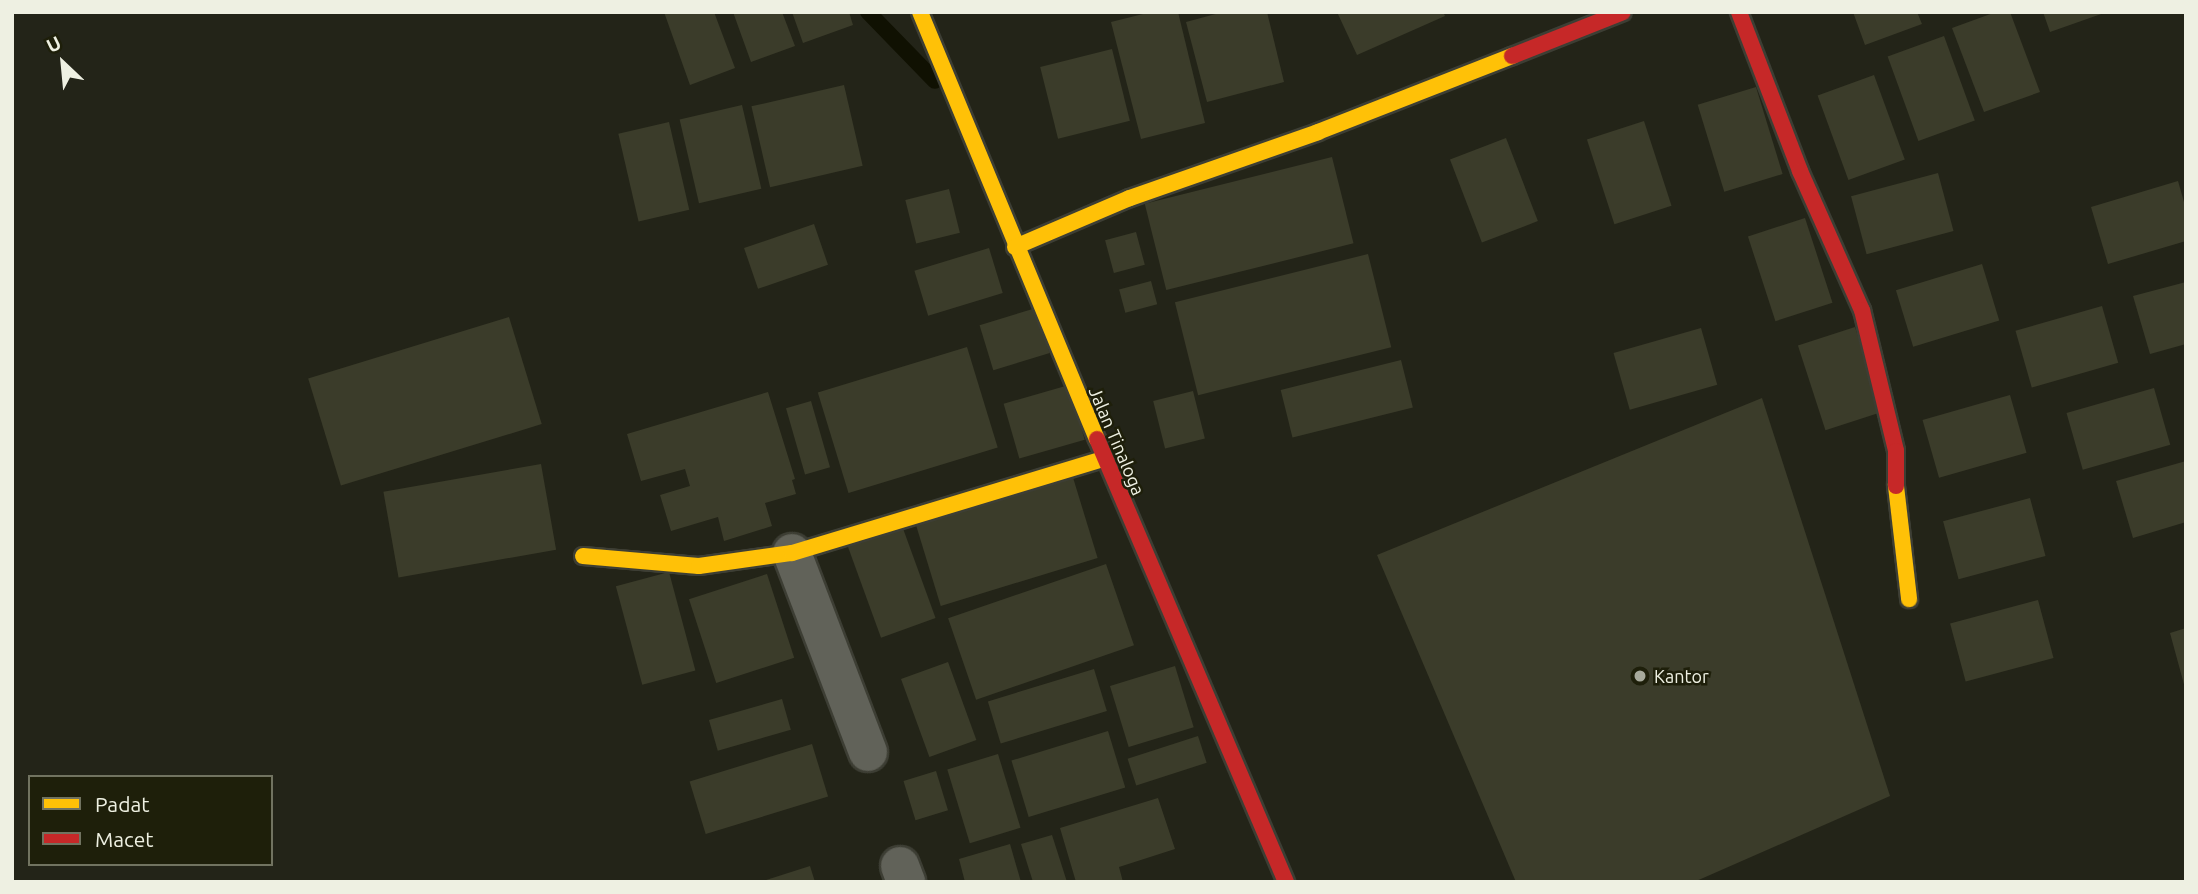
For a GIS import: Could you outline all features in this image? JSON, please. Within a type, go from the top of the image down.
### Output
[{"type":"street","name":"Jalan Tinaloga","points":[[920,12],[1104,459],[1286,882]]},
{"type":"street","points":[[1015,247],[1130,198],[1318,132],[1623,12]]},
{"type":"street","points":[[1739,12],[1800,171],[1862,310],[1896,451],[1896,494],[1909,599]]},
{"type":"street","points":[[583,556],[699,566],[792,552],[1104,459]]},
{"type":"street","points":[[792,552],[868,752]]},
{"type":"building","points":[[664,12],[714,12],[735,68],[690,85]]},
{"type":"building","points":[[733,12],[782,12],[795,46],[751,62]]},
{"type":"building","points":[[792,12],[849,12],[853,25],[803,43]]},
{"type":"building","points":[[1151,12],[1178,12],[1205,123],[1141,139],[1111,22]]},
{"type":"building","points":[[1223,12],[1267,12],[1284,82],[1207,102],[1186,22]]},
{"type":"building","points":[[1337,12],[1443,12],[1445,16],[1357,55]]},
{"type":"building","points":[[1853,12],[1917,12],[1922,24],[1865,45]]},
{"type":"building","points":[[1996,12],[2010,12],[2040,92],[1984,112],[1952,28]]},
{"type":"building","points":[[2043,12],[2104,12],[2104,13],[2050,32]]},
{"type":"building","points":[[1944,36],[1975,121],[1918,141],[1888,57]]},
{"type":"building","points":[[1112,49],[1130,121],[1058,139],[1040,67]]},
{"type":"building","points":[[1874,75],[1905,160],[1848,180],[1818,96]]},
{"type":"building","points":[[844,85],[863,166],[770,187],[751,106]]},
{"type":"building","points":[[1756,87],[1783,174],[1724,192],[1698,105]]},
{"type":"building","points":[[742,105],[761,189],[699,203],[680,119]]},
{"type":"building","points":[[1644,121],[1672,206],[1614,224],[1587,140]]},
{"type":"building","points":[[669,122],[689,210],[639,221],[618,134]]},
{"type":"building","points":[[1506,138],[1538,221],[1482,243],[1450,160]]},
{"type":"building","points":[[1332,157],[1354,243],[1166,290],[1145,204]]},
{"type":"building","points":[[1938,173],[1954,231],[1867,254],[1851,196]]},
{"type":"building","points":[[2178,181],[2186,209],[2186,241],[2108,264],[2091,207]]},
{"type":"building","points":[[949,189],[960,233],[916,244],[905,200]]},
{"type":"building","points":[[1805,218],[1833,303],[1775,321],[1748,237]]},
{"type":"building","points":[[814,224],[828,265],[758,289],[744,248]]},
{"type":"building","points":[[1136,232],[1145,265],[1114,273],[1105,240]]},
{"type":"building","points":[[989,248],[1003,293],[928,316],[914,271]]},
{"type":"building","points":[[1368,254],[1391,347],[1198,395],[1175,302]]},
{"type":"building","points":[[1982,264],[1999,320],[1913,347],[1896,290]]},
{"type":"building","points":[[1151,281],[1157,304],[1125,313],[1119,290]]},
{"type":"building","points":[[2186,282],[2186,344],[2150,354],[2133,296]]},
{"type":"building","points":[[2102,306],[2118,363],[2032,388],[2015,331]]},
{"type":"building","points":[[1036,308],[1050,353],[993,370],[980,325]]},
{"type":"building","points":[[509,317],[542,424],[341,486],[308,378]]},
{"type":"building","points":[[1855,327],[1883,412],[1825,430],[1798,346]]},
{"type":"building","points":[[1701,328],[1717,385],[1630,410],[1614,353]]},
{"type":"building","points":[[967,347],[998,447],[849,493],[818,393]]},
{"type":"building","points":[[1401,360],[1413,408],[1293,438],[1281,390]]},
{"type":"building","points":[[1069,385],[1085,440],[1019,459],[1004,404]]},
{"type":"building","points":[[2154,388],[2170,445],[2083,470],[2067,413]]},
{"type":"building","points":[[1193,391],[1205,439],[1165,448],[1153,401]]},
{"type":"building","points":[[768,392],[795,479],[792,480],[796,494],[765,503],[772,526],[724,541],[718,517],[671,531],[660,495],[690,486],[685,469],[641,481],[627,434]]},
{"type":"building","points":[[2010,395],[2027,453],[1939,478],[1923,420]]},
{"type":"building","name":"Kantor","points":[[1762,398],[1890,796],[1694,882],[1516,882],[1377,555]]},
{"type":"building","points":[[811,401],[830,467],[805,474],[786,408]]},
{"type":"building","points":[[2186,461],[2186,522],[2133,538],[2116,481]]},
{"type":"building","points":[[541,464],[556,550],[399,577],[383,492]]},
{"type":"building","points":[[1071,471],[1098,558],[941,606],[914,519]]},
{"type":"building","points":[[2030,498],[2046,556],[1959,579],[1943,521]]},
{"type":"building","points":[[901,523],[936,618],[881,638],[846,543]]},
{"type":"building","points":[[1106,564],[1134,645],[976,700],[948,618]]},
{"type":"building","points":[[669,572],[695,671],[642,685],[616,586]]},
{"type":"building","points":[[767,574],[794,658],[716,683],[689,599]]},
{"type":"building","points":[[2038,600],[2054,658],[1966,682],[1950,624]]},
{"type":"building","points":[[2186,628],[2186,688],[2185,688],[2170,633]]},
{"type":"building","points":[[948,662],[976,740],[929,757],[901,679]]},
{"type":"building","points":[[1175,666],[1194,727],[1129,747],[1110,686]]},
{"type":"building","points":[[1094,669],[1107,711],[1001,744],[988,701]]},
{"type":"building","points":[[782,699],[791,730],[718,751],[709,720]]},
{"type":"building","points":[[1108,731],[1125,787],[1029,817],[1011,761]]},
{"type":"building","points":[[1198,736],[1207,763],[1136,785],[1128,759]]},
{"type":"building","points":[[812,744],[828,797],[706,834],[690,781]]},
{"type":"building","points":[[998,754],[1021,828],[970,843],[947,769]]},
{"type":"building","points":[[936,771],[948,810],[915,820],[903,781]]},
{"type":"building","points":[[1158,798],[1175,849],[1119,867],[1123,882],[1076,882],[1060,828]]},
{"type":"building","points":[[1052,835],[1067,882],[1033,882],[1021,844]]},
{"type":"building","points":[[1010,844],[1021,882],[965,882],[959,859]]},
{"type":"building","points":[[810,866],[815,882],[763,882],[763,881]]},
{"type":"waterway","points":[[868,12],[935,81]]},
{"type":"traffic: slow","points":[[920,12],[1097,439]]},
{"type":"traffic: slow","points":[[1015,247],[1130,198],[1318,132],[1512,56]]},
{"type":"traffic: slow","points":[[583,556],[699,566],[792,553],[1104,459]]},
{"type":"traffic: slow","points":[[1896,486],[1909,599]]},
{"type":"traffic: jam","points":[[1512,56],[1623,12]]},
{"type":"traffic: jam","points":[[1739,12],[1800,171],[1862,310],[1896,451],[1896,486]]},
{"type":"traffic: jam","points":[[1097,439],[1286,882]]},
{"type":"place","name":"Kantor","points":[[1640,676]]}]
